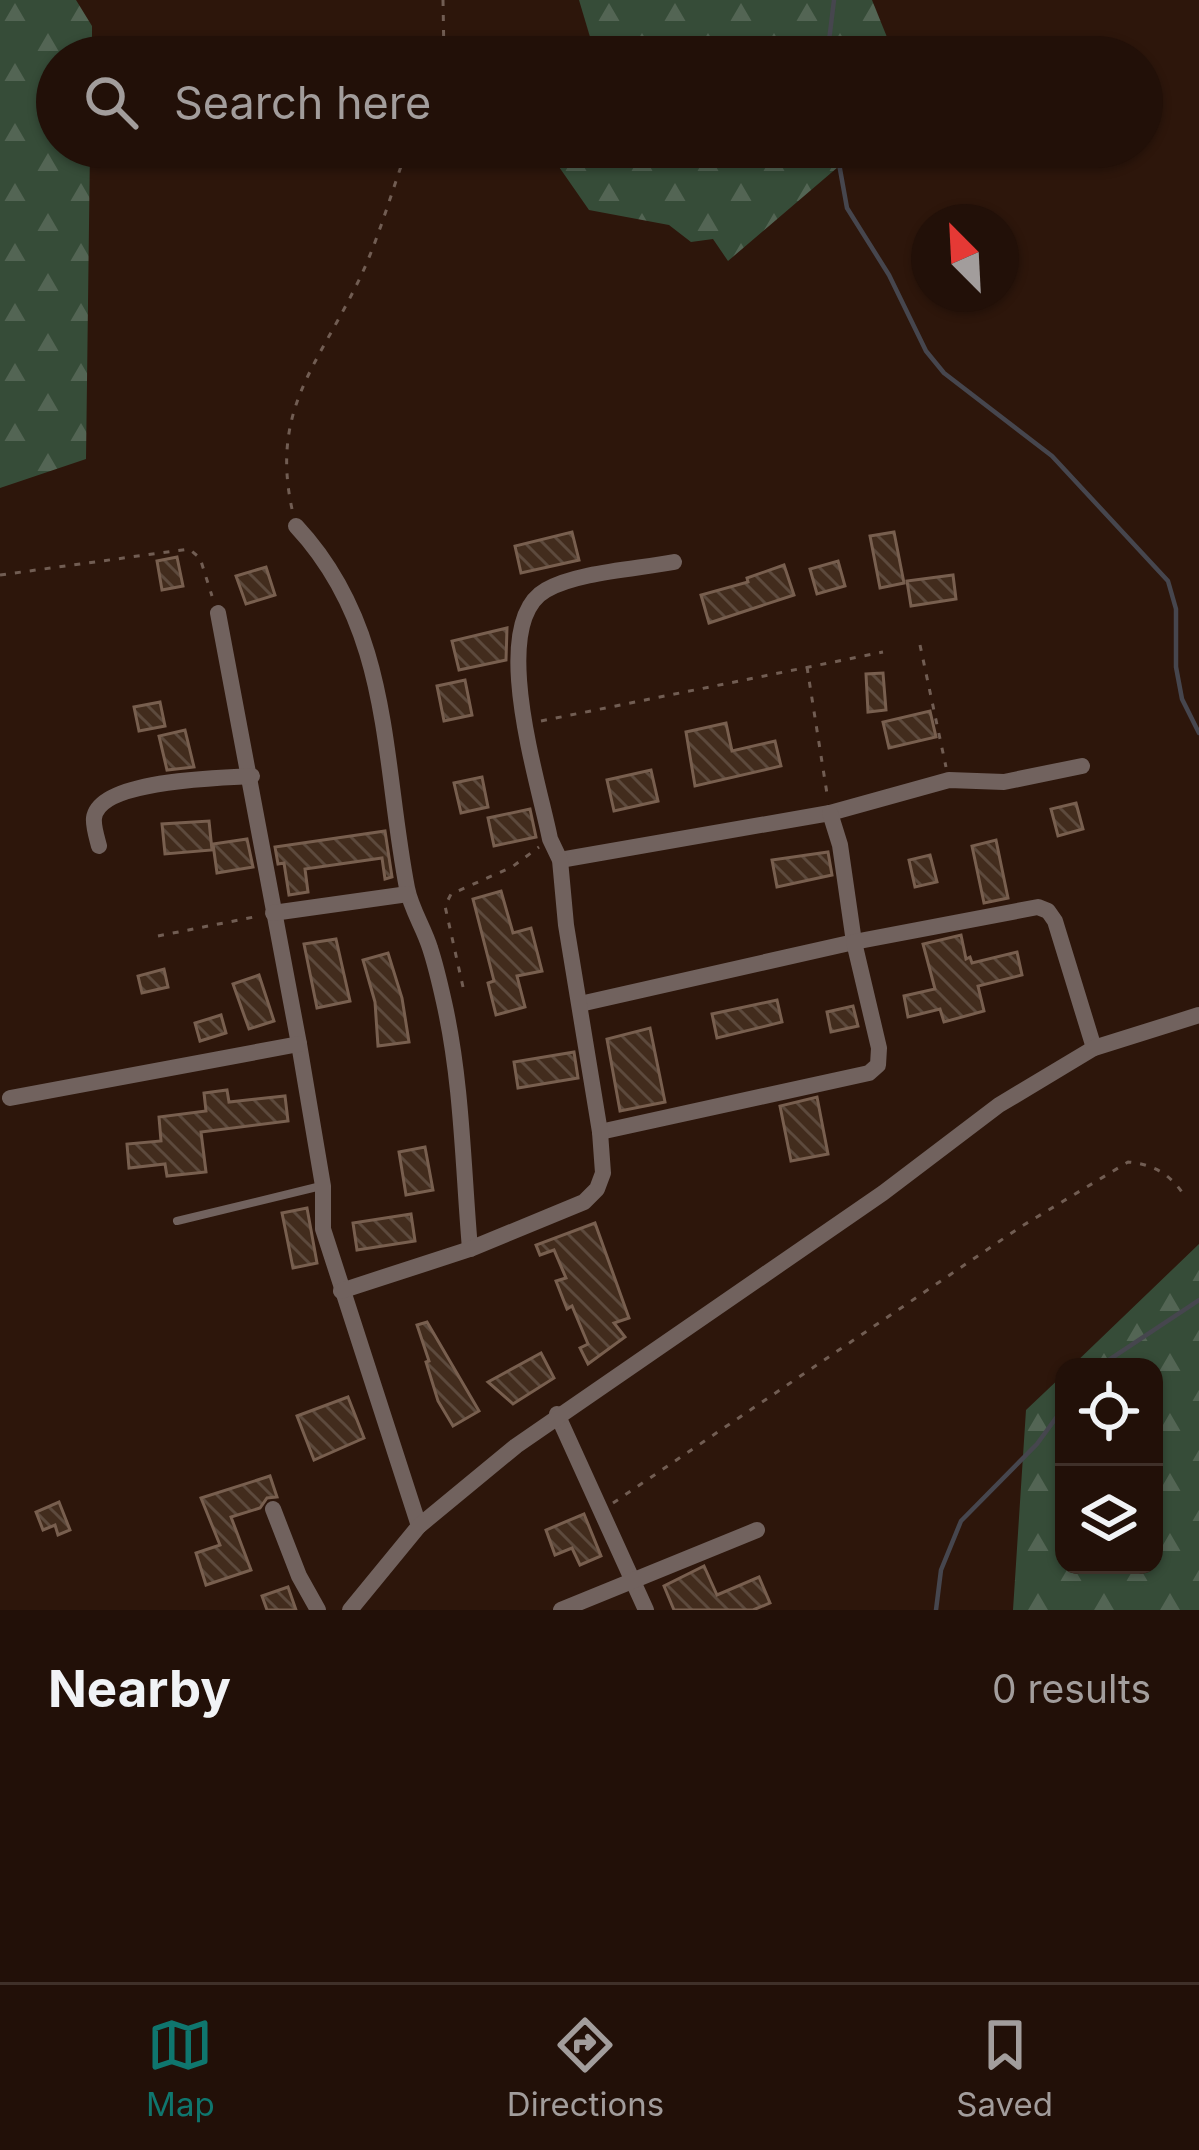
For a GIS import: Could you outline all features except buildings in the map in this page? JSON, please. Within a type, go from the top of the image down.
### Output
[{"type":"street","points":[[296,526],[332,568],[362,630],[383,718],[408,894],[430,947],[445,1006],[470,1249]]},
{"type":"street","points":[[341,1291],[470,1249],[584,1202],[597,1189],[603,1173],[600,1132],[560,860],[550,839],[517,672],[518,632],[526,606],[546,590],[569,581],[674,562]]},
{"type":"street","points":[[218,614],[299,1043],[323,1186],[323,1229],[419,1526]]},
{"type":"street","points":[[560,860],[830,814],[949,780],[1004,782],[1082,766]]},
{"type":"street","points":[[99,846],[94,817],[101,803],[116,794],[173,782],[252,776]]},
{"type":"street","points":[[600,1132],[868,1073],[878,1065],[879,1048],[830,814]]},
{"type":"street","points":[[273,913],[408,894]]},
{"type":"street","points":[[580,1004],[854,942],[1038,907],[1055,921],[1094,1048]]},
{"type":"street","points":[[350,1610],[419,1526],[557,1414],[883,1193],[999,1105],[1094,1048],[1199,1016]]},
{"type":"street","points":[[10,1098],[299,1043]]},
{"type":"street","points":[[557,1414],[646,1610]]},
{"type":"street","points":[[273,1509],[318,1610]]},
{"type":"street","points":[[561,1610],[758,1530]]},
{"type":"lane","points":[[177,1221],[323,1186]]},
{"type":"path","points":[[442,0],[443,36]]},
{"type":"path","points":[[296,526],[287,484],[285,437],[301,386],[359,281],[400,168]]},
{"type":"path","points":[[0,575],[188,549],[200,558],[218,614]]},
{"type":"path","points":[[920,645],[949,780]]},
{"type":"path","points":[[527,724],[884,652]]},
{"type":"path","points":[[807,666],[830,814]]},
{"type":"path","points":[[463,987],[445,906],[452,894],[512,867],[550,839]]},
{"type":"path","points":[[158,937],[273,913]]},
{"type":"path","points":[[602,1510],[1022,1226],[1129,1162],[1148,1164],[1174,1181],[1184,1195]]},
{"type":"green space","points":[[0,0],[76,0],[92,26],[92,36],[36,36],[36,168],[90,168],[86,459],[0,488]]},
{"type":"green space","points":[[579,0],[872,0],[887,36],[590,36]]},
{"type":"green space","points":[[560,168],[837,168],[728,261],[713,239],[691,242],[669,225],[589,210]]},
{"type":"green space","points":[[1199,1244],[1199,1610],[1013,1610],[1026,1410],[1055,1383],[1055,1574],[1163,1574],[1163,1358],[1080,1358]]},
{"type":"waterway","points":[[830,36],[834,0]]},
{"type":"waterway","points":[[840,168],[847,208],[889,275],[926,351],[944,373],[1052,456],[1168,581],[1176,609],[1176,667],[1182,699],[1199,733]]},
{"type":"waterway","points":[[1112,1358],[1199,1300]]},
{"type":"waterway","points":[[936,1610],[941,1570],[961,1521],[1055,1419]]}]
